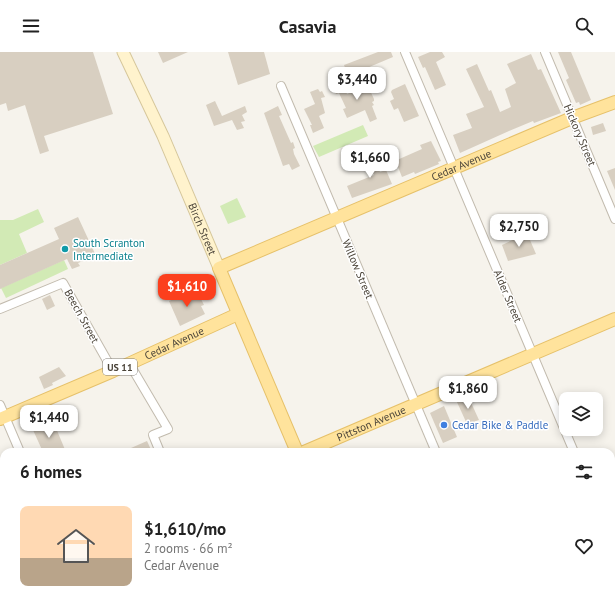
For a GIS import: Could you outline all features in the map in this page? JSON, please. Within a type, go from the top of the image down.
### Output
[{"type":"main road","name":"Cedar Avenue","points":[[219,268],[572,118],[615,102]]},
{"type":"main road","name":"Birch Street","points":[[219,268],[295,448]]},
{"type":"main road","name":"Cedar Avenue","points":[[3,418],[238,314]]},
{"type":"main road","name":"Pittston Avenue","points":[[313,448],[615,319]]},
{"type":"street","name":"Birch Street","points":[[123,52],[163,136],[219,268]]},
{"type":"street","name":"Alder Street","points":[[405,52],[572,448]]},
{"type":"street","name":"Hickory Street","points":[[545,52],[615,218]]},
{"type":"street","name":"Willow Street","points":[[281,86],[434,448]]},
{"type":"street","name":"Beech Street","points":[[0,309],[63,283],[113,370]]},
{"type":"street","points":[[129,363],[168,429],[153,436],[158,448]]},
{"type":"street","points":[[0,405],[3,418],[18,448]]},
{"type":"green space","points":[[363,125],[368,136],[319,157],[313,146]]},
{"type":"green space","points":[[237,198],[246,217],[228,224],[220,206]]},
{"type":"green space","points":[[38,209],[44,222],[19,234],[27,253],[0,265],[0,220],[13,220]]},
{"type":"green space","points":[[64,260],[68,269],[6,298],[1,288]]},
{"type":"building","points":[[0,52],[93,52],[113,114],[44,136],[49,151],[40,154],[25,105],[8,111],[6,103],[0,105]]},
{"type":"building","points":[[158,52],[188,52],[163,63]]},
{"type":"building","points":[[228,52],[264,52],[270,74],[238,85]]},
{"type":"building","points":[[378,52],[391,52],[393,57],[348,76],[344,65]]},
{"type":"building","points":[[430,52],[442,52],[445,57],[436,62],[446,85],[435,90],[425,67],[423,68],[418,57]]},
{"type":"building","points":[[558,52],[571,52],[591,100],[580,105],[579,102],[576,103],[566,80],[569,78]]},
{"type":"building","points":[[531,54],[538,70],[541,69],[561,113],[534,123],[533,121],[460,153],[453,135],[472,128],[466,114],[484,107],[466,69],[477,64],[489,91],[491,90],[500,112],[511,107],[505,89],[516,83],[507,64]]},
{"type":"building","points":[[342,82],[347,94],[357,90],[356,86],[366,82],[374,99],[372,102],[374,105],[372,106],[377,119],[370,122],[365,110],[347,118],[343,109],[346,108],[339,93],[336,94],[333,86]]},
{"type":"building","points":[[405,84],[419,116],[404,122],[398,108],[394,110],[390,101],[394,99],[391,92],[392,90]]},
{"type":"building","points":[[318,89],[320,92],[322,91],[325,97],[321,98],[325,113],[319,116],[324,128],[313,133],[310,125],[312,125],[304,109],[315,104],[310,92]]},
{"type":"building","points":[[215,101],[222,116],[245,106],[247,112],[242,115],[245,121],[241,122],[244,128],[237,130],[232,120],[214,126],[206,105]]},
{"type":"building","points":[[278,106],[282,115],[279,116],[291,143],[293,142],[295,148],[293,149],[294,154],[300,166],[292,170],[289,164],[283,166],[264,113]]},
{"type":"building","points":[[603,123],[606,131],[593,135],[591,127]]},
{"type":"building","points":[[431,141],[441,161],[438,162],[439,164],[415,174],[414,172],[402,177],[396,162],[397,160],[422,149],[420,145]]},
{"type":"building","points":[[370,149],[380,172],[386,170],[392,184],[352,198],[347,186],[374,175],[364,152]]},
{"type":"building","points":[[350,151],[355,164],[346,168],[342,160],[344,160],[342,155]]},
{"type":"building","points":[[615,168],[615,190],[607,171]]},
{"type":"building","name":"South Scranton Intermediate","points":[[78,217],[97,258],[90,261],[88,259],[78,263],[80,266],[72,269],[67,259],[0,289],[0,265],[59,239],[54,228]]},
{"type":"building","points":[[527,233],[536,254],[508,261],[502,245]]},
{"type":"building","points":[[194,290],[204,305],[201,306],[205,314],[180,326],[169,301]]},
{"type":"building","points":[[50,295],[55,306],[47,310],[42,299]]},
{"type":"building","points":[[59,367],[66,376],[44,389],[39,377]]},
{"type":"building","points":[[468,396],[479,420],[467,424],[456,400]]},
{"type":"building","name":"Cedar Bike & Paddle","points":[[444,406],[457,437],[443,443],[430,413]]},
{"type":"building","points":[[53,421],[64,448],[41,448],[33,430]]},
{"type":"building","points":[[147,441],[150,448],[131,448]]},
{"type":"place","name":"South Scranton Intermediate","points":[[65,249]]},
{"type":"place","name":"Cedar Bike & Paddle","points":[[444,425]]}]
